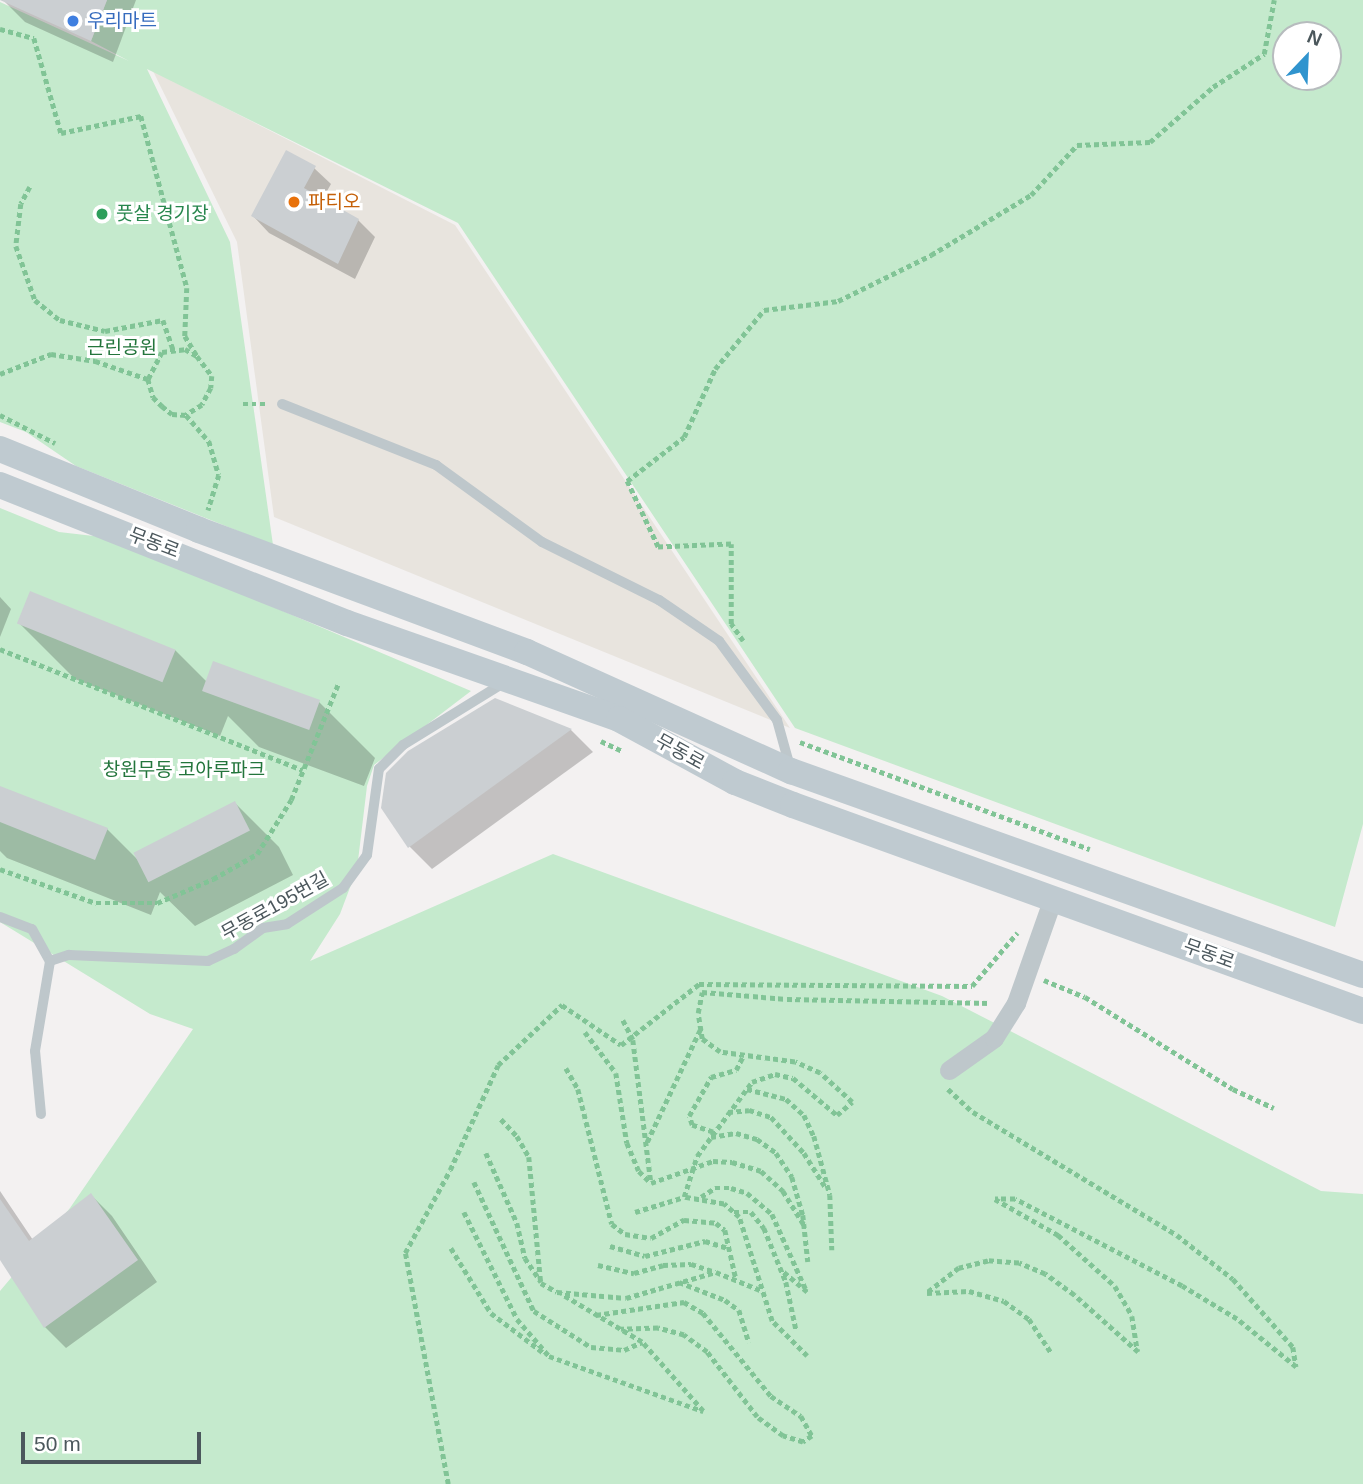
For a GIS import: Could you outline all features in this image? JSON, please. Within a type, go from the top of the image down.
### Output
[{"type":"main road","name":"무동로","points":[[0,449],[199,530],[527,652],[791,771],[1363,975]]},
{"type":"main road","name":"무동로","points":[[0,485],[347,623],[510,677],[619,719],[735,782],[1052,901],[1363,1011]]},
{"type":"street","points":[[949,1070],[994,1038],[1016,1003],[1052,901]]},
{"type":"lane","points":[[282,404],[436,465],[542,542],[659,600],[719,641],[757,690],[785,736],[791,771]]},
{"type":"lane","name":"무동로195번길","points":[[50,961],[69,955],[208,961],[263,928],[287,924],[326,902],[343,888],[367,855],[379,769],[403,745],[510,677]]},
{"type":"lane","points":[[0,917],[32,929],[50,961],[35,1051],[41,1114]]},
{"type":"path","points":[[745,644],[731,624],[731,544],[658,547],[627,481],[684,438],[715,369],[764,310],[838,302],[931,255],[1031,195],[1077,145],[1150,142],[1213,88],[1264,54],[1274,0]]},
{"type":"path","points":[[0,29],[34,38],[61,133],[141,116],[187,288],[185,336],[212,376],[211,388],[202,405],[186,415],[172,414],[153,397],[148,379],[155,360],[173,349],[197,356]]},
{"type":"path","points":[[30,187],[22,204],[16,246],[35,300],[60,320],[105,331],[163,320],[173,349]]},
{"type":"path","points":[[0,374],[51,354],[95,361],[148,379]]},
{"type":"path","points":[[243,404],[282,404]]},
{"type":"path","points":[[186,415],[209,441],[218,459],[219,475],[208,510]]},
{"type":"path","points":[[0,649],[303,769]]},
{"type":"path","points":[[0,869],[96,903],[157,903],[257,854],[303,769],[339,682]]},
{"type":"path","points":[[785,736],[1100,852]]},
{"type":"path","points":[[449,1484],[405,1253],[450,1170],[498,1065],[562,1005],[621,1045],[699,984],[972,986],[1019,931],[1020,923]]},
{"type":"path","points":[[1028,973],[1085,997],[1233,1089],[1274,1108]]},
{"type":"path","points":[[684,1197],[693,1167],[713,1132],[746,1088],[775,1074],[793,1078],[811,1090],[837,1115],[852,1102],[820,1073],[803,1065],[720,1052],[702,1039],[702,992],[787,999],[1016,1003]]},
{"type":"path","points":[[623,1020],[632,1036],[651,1183]]},
{"type":"path","points":[[647,1143],[701,1029]]},
{"type":"path","points":[[584,1032],[615,1073],[628,1143],[639,1171],[651,1183]]},
{"type":"path","points":[[713,1132],[692,1125],[689,1116],[711,1077],[736,1070],[743,1056]]},
{"type":"path","points":[[566,1068],[578,1089],[611,1224],[625,1234],[651,1238],[684,1220],[716,1223],[725,1230],[736,1280]]},
{"type":"path","points":[[949,1070],[948,1091],[974,1112],[1119,1197],[1233,1279],[1293,1348],[1296,1367],[1237,1319],[1147,1266],[1015,1199],[995,1199],[1058,1235],[1115,1286],[1132,1316],[1138,1352],[1074,1295],[1045,1274],[1019,1263],[988,1261],[958,1268],[927,1293],[970,1291],[1004,1301],[1029,1319],[1052,1354]]},
{"type":"path","points":[[746,1088],[786,1099],[804,1115],[814,1136],[830,1195],[832,1250]]},
{"type":"path","points":[[727,1112],[749,1110],[771,1117],[804,1153],[830,1195]]},
{"type":"path","points":[[501,1119],[517,1136],[529,1157],[541,1283]]},
{"type":"path","points":[[710,1138],[736,1133],[757,1139],[776,1153],[792,1177],[804,1225],[808,1262]]},
{"type":"path","points":[[452,1248],[491,1313],[515,1336],[549,1356],[703,1411],[642,1342],[541,1283],[524,1258],[517,1223],[486,1153]]},
{"type":"path","points":[[651,1183],[713,1161],[761,1171],[783,1191],[804,1225]]},
{"type":"path","points":[[474,1182],[534,1311],[591,1346],[624,1350],[642,1342]]},
{"type":"path","points":[[700,1197],[715,1188],[731,1188],[747,1193],[772,1214],[807,1292],[781,1270]]},
{"type":"path","points":[[635,1212],[684,1197],[700,1197],[733,1212],[751,1212],[764,1228],[781,1270],[796,1329]]},
{"type":"path","points":[[464,1212],[517,1319],[549,1356]]},
{"type":"path","points":[[733,1212],[749,1240],[761,1290],[772,1321],[807,1356]]},
{"type":"path","points":[[610,1246],[645,1256],[705,1241],[729,1248]]},
{"type":"path","points":[[598,1265],[635,1273],[691,1264],[761,1290]]},
{"type":"path","points":[[557,1292],[626,1298],[716,1272]]},
{"type":"path","points":[[678,1282],[725,1300],[739,1310],[749,1343]]},
{"type":"path","points":[[596,1315],[684,1302],[703,1314],[771,1396],[801,1416],[812,1436],[803,1443],[782,1436],[757,1417],[707,1352],[684,1335],[657,1328],[621,1329]]},
{"type":"shaded area","points":[[153,71],[455,225],[790,728],[274,517],[237,242]]},
{"type":"green space","name":"근린공원","points":[[107,0],[1363,0],[1363,824],[1335,927],[795,728],[458,223],[147,69],[230,242],[273,545],[76,466],[26,432],[0,422],[0,2],[129,61],[91,41]]},
{"type":"green space","name":"창원무동 코아루파크","points":[[0,508],[59,532],[111,538],[471,691],[374,765],[367,786],[357,869],[340,914],[310,961],[553,854],[942,996],[1321,1191],[1363,1194],[1363,1484],[0,1484],[0,1291],[70,1208],[193,1029],[150,1014],[0,922]]},
{"type":"building","name":"우리마트","points":[[0,0],[107,0],[91,41]]},
{"type":"building","name":"파티오","points":[[286,150],[316,166],[304,188],[359,219],[338,264],[251,216]]},
{"type":"building","points":[[30,591],[176,650],[162,682],[17,623]]},
{"type":"building","points":[[213,661],[320,700],[309,730],[202,691]]},
{"type":"building","points":[[495,698],[572,729],[408,848],[381,808],[386,773],[408,751]]},
{"type":"building","points":[[0,786],[108,828],[95,860],[0,822]]},
{"type":"building","points":[[235,801],[250,830],[148,882],[133,853]]},
{"type":"building","points":[[91,1193],[138,1260],[44,1328],[0,1260],[0,1199],[29,1241]]},
{"type":"place","name":"우리마트","points":[[73,21]]},
{"type":"place","name":"파티오","points":[[294,202]]},
{"type":"place","name":"풋살 경기장","points":[[102,214]]}]
